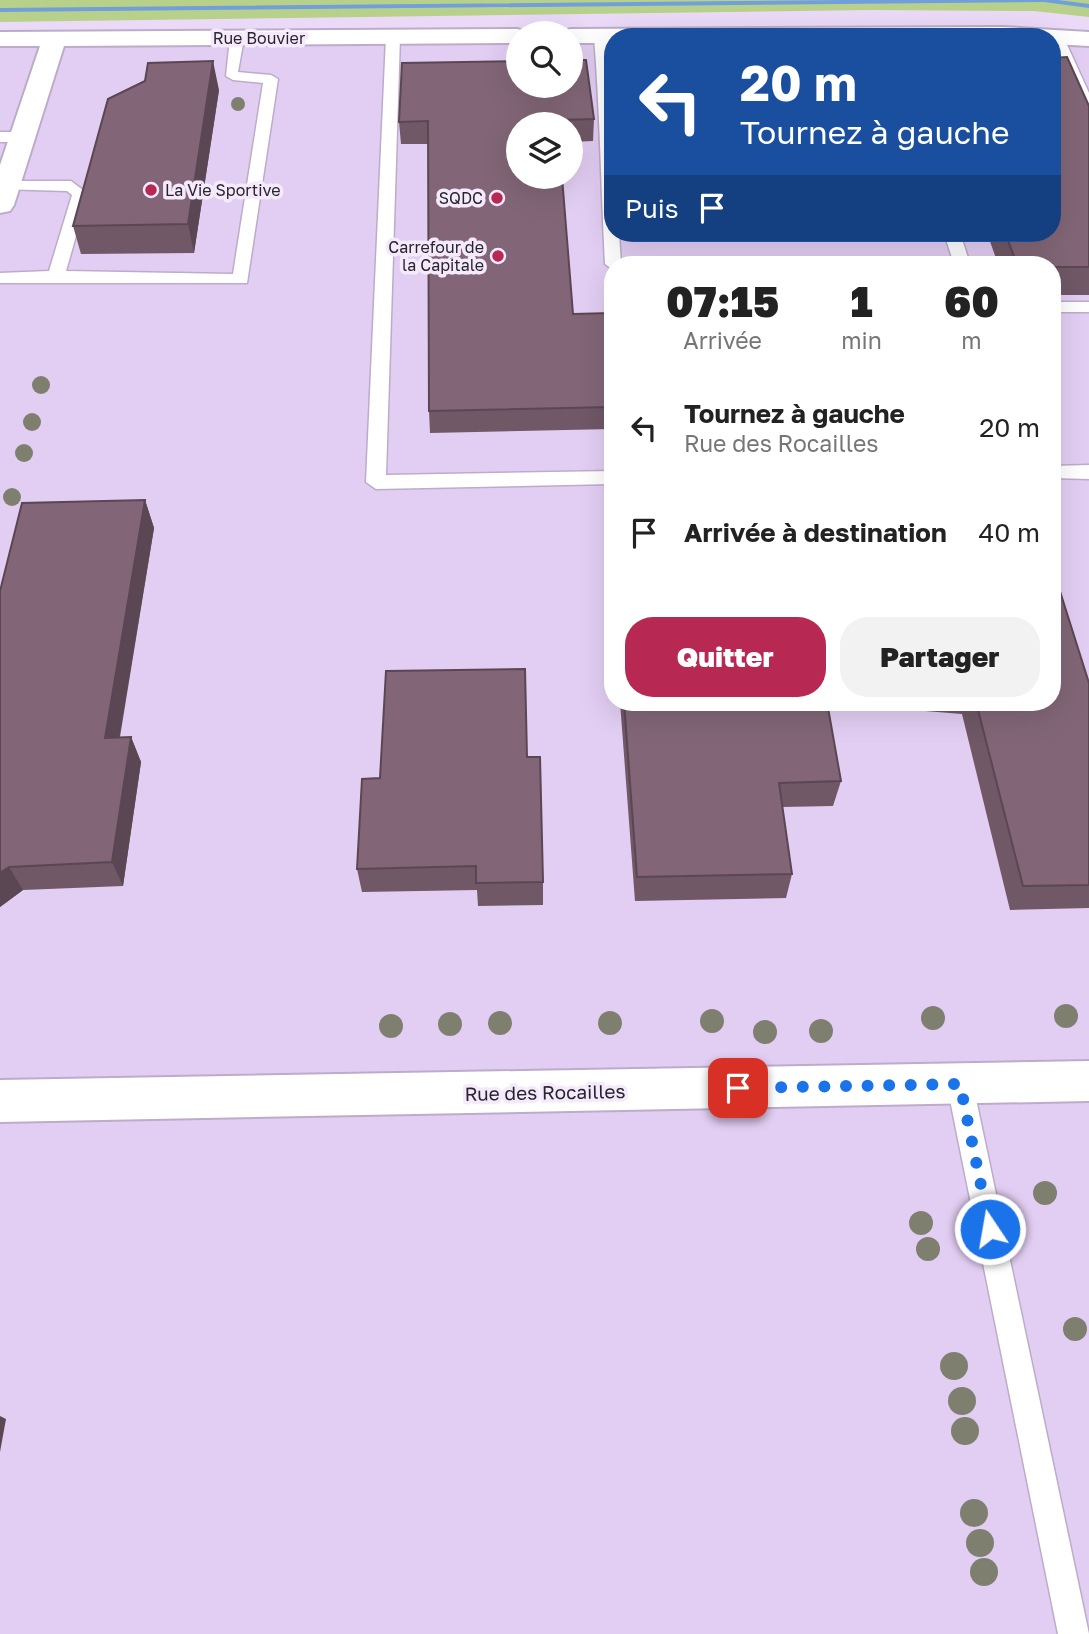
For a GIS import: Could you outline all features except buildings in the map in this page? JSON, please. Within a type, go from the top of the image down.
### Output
[{"type":"street","name":"Rue Bouvier","points":[[0,39],[506,36]]},
{"type":"street","points":[[583,36],[601,36]]},
{"type":"street","points":[[1061,36],[1089,39]]},
{"type":"street","points":[[3,196],[10,137],[55,37]]},
{"type":"street","name":"Rue des Rocailles","points":[[0,1101],[1089,1081]]},
{"type":"lane","points":[[601,36],[602,73]]},
{"type":"lane","points":[[393,37],[398,74],[376,482],[604,478]]},
{"type":"lane","points":[[0,278],[56,276],[241,279],[271,79],[233,76],[231,72],[237,38]]},
{"type":"lane","points":[[1061,48],[1089,109]]},
{"type":"lane","points":[[1061,70],[1070,69]]},
{"type":"lane","points":[[3,196],[71,186],[80,194],[56,276]]},
{"type":"lane","points":[[1061,307],[1089,307]]},
{"type":"lane","points":[[1061,472],[1089,472]]},
{"type":"lane","points":[[960,1084],[1074,1634]]},
{"type":"shaded area","points":[[89,35],[237,38],[506,36],[506,98],[583,98],[583,36],[604,36],[604,242],[1061,242],[1061,37],[1089,39],[1089,1634],[0,1634],[0,39]]},
{"type":"green space","points":[[0,0],[1089,0],[1089,17],[1034,11],[870,10],[0,22]]},
{"type":"waterway","points":[[0,10],[1044,0],[1089,6]]},
{"type":"place","name":"La Vie Sportive","points":[[151,190]]},
{"type":"place","name":"SQDC","points":[[497,198]]},
{"type":"place","name":"Carrefour de la Capitale","points":[[498,256]]},
{"type":"route","points":[[738,1088],[960,1084],[990,1229]]}]
